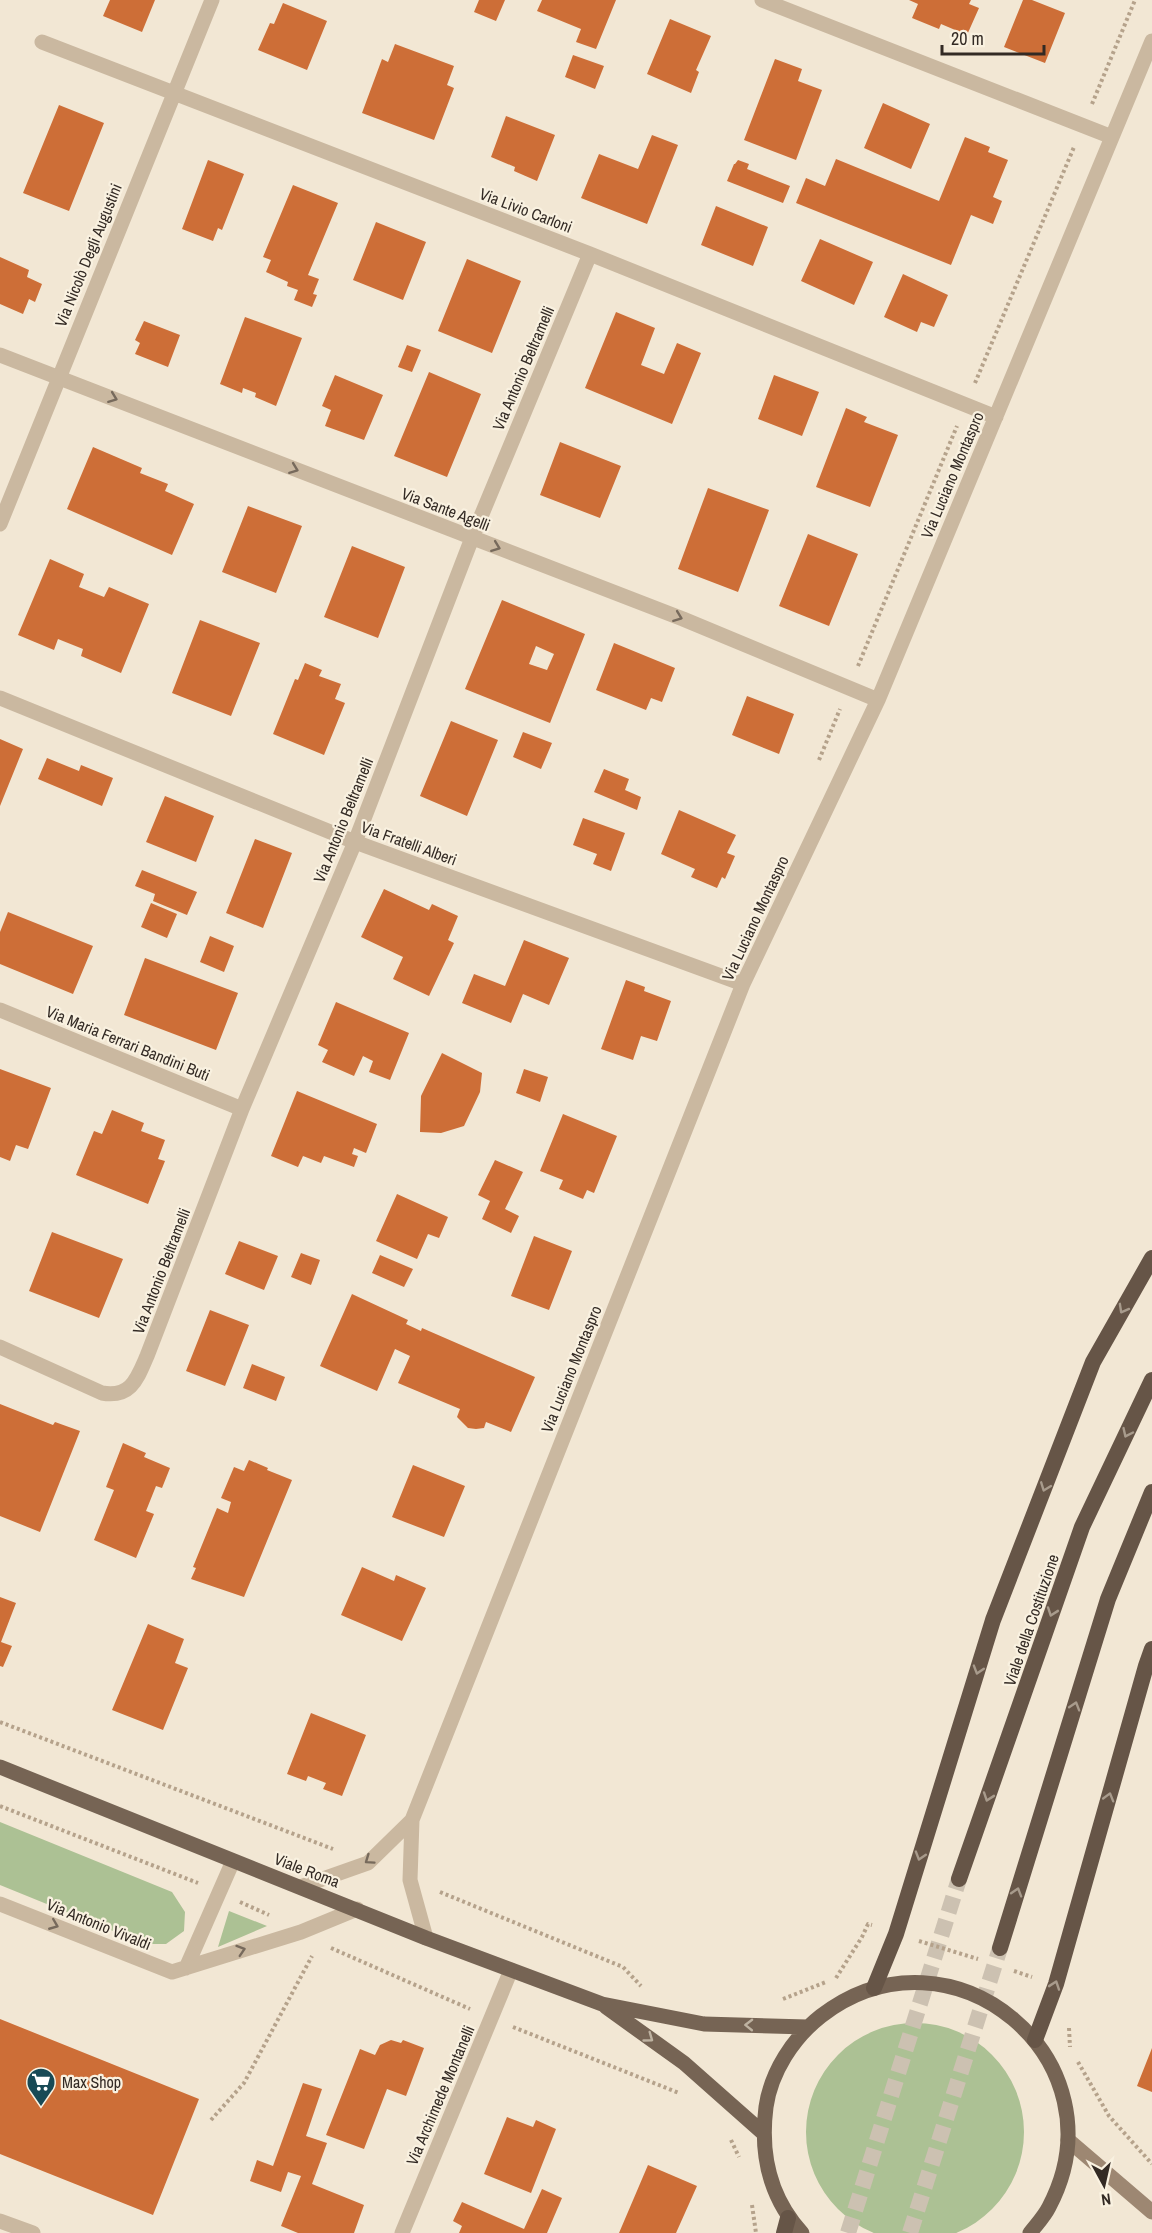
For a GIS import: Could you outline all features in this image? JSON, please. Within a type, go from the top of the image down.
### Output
[{"type":"highway","points":[[874,1988],[896,1934],[993,1620],[1093,1362],[1152,1258]]},
{"type":"highway","name":"Viale della Costituzione","points":[[960,1879],[1082,1527],[1152,1380]]},
{"type":"highway","points":[[1000,1948],[1108,1599],[1152,1492]]},
{"type":"highway","points":[[1035,2040],[1056,1984],[1152,1649]]},
{"type":"main road","name":"Viale Roma","points":[[0,1767],[426,1938],[602,2004],[704,2024],[807,2027]]},
{"type":"main road","points":[[802,2233],[786,2226],[769,2178],[763,2133],[768,2094],[783,2058],[807,2027],[838,2003],[874,1988],[918,1982],[962,1989],[1002,2009],[1035,2040],[1054,2070],[1065,2104],[1068,2140],[1062,2176],[1048,2209],[1030,2233]]},
{"type":"main road","name":"Viale Roma","points":[[602,2004],[684,2063],[763,2133]]},
{"type":"main road","points":[[1068,2140],[1152,2212]]},
{"type":"street","name":"Via Nicolò Degli Augustini","points":[[0,524],[212,0]]},
{"type":"street","points":[[762,0],[1112,137]]},
{"type":"street","name":"Via Luciano Montaspro","points":[[426,1938],[410,1880],[412,1820],[743,984],[878,700],[1152,40]]},
{"type":"street","name":"Via Livio Carloni","points":[[42,42],[590,255],[996,417]]},
{"type":"street","name":"Via Antonio Beltramelli","points":[[0,1347],[102,1393],[112,1395],[122,1393],[137,1379],[243,1109],[355,842],[472,538],[590,255]]},
{"type":"street","name":"Via Sante Agelli","points":[[0,355],[683,619],[878,700]]},
{"type":"street","name":"Via Fratelli Alberi","points":[[0,698],[355,842],[743,984]]},
{"type":"street","name":"Via Maria Ferrari Bandini Buti","points":[[0,1010],[243,1109]]},
{"type":"street","name":"Via Luciano Montaspro","points":[[300,1887],[368,1863],[412,1820]]},
{"type":"street","points":[[186,1968],[233,1861]]},
{"type":"street","name":"Via Antonio Vivaldi","points":[[0,1904],[172,1972],[300,1932],[357,1909]]},
{"type":"street","name":"Via Archimede Montanelli","points":[[402,2233],[511,1970]]},
{"type":"street","points":[[0,2221],[33,2233]]},
{"type":"path","points":[[1108,68],[1135,0]]},
{"type":"path","points":[[982,366],[1053,195]]},
{"type":"path","points":[[863,653],[950,442]]},
{"type":"path","points":[[0,1722],[368,1863]]},
{"type":"path","points":[[0,1806],[219,1892],[263,1911],[319,1942],[492,2019],[689,2099]]},
{"type":"path","points":[[410,1880],[623,1967],[641,1986],[652,1989]]},
{"type":"path","points":[[774,2001],[836,1978],[868,1924]]},
{"type":"path","points":[[212,2120],[244,2083],[319,1942]]},
{"type":"path","points":[[1069,2027],[1070,2048]]},
{"type":"path","points":[[1075,2057],[1109,2116],[1152,2164]]},
{"type":"path","points":[[729,2136],[744,2167]]},
{"type":"path","points":[[751,2200],[756,2233]]},
{"type":"green space","points":[[0,1822],[172,1892],[185,1912],[184,1931],[166,1944],[145,1944],[0,1885]]},
{"type":"green space","points":[[229,1911],[267,1926],[218,1947]]},
{"type":"green space","points":[[915,2023],[936,2025],[957,2032],[992,2055],[1015,2090],[1022,2111],[1024,2132],[1022,2153],[1015,2174],[992,2209],[957,2232],[936,2239],[915,2241],[894,2239],[873,2232],[838,2209],[815,2174],[808,2153],[806,2132],[808,2111],[815,2090],[838,2055],[873,2032],[894,2025]]},
{"type":"building","points":[[110,0],[155,0],[142,32],[103,16]]},
{"type":"building","points":[[479,0],[505,0],[496,21],[474,12]]},
{"type":"building","points":[[542,0],[616,0],[596,49],[576,42],[581,29],[537,11]]},
{"type":"building","points":[[909,0],[971,0],[969,4],[979,8],[967,35],[941,24],[939,29],[912,18],[918,4]]},
{"type":"building","points":[[1023,0],[1032,0],[1065,13],[1045,63],[1004,47]]},
{"type":"building","points":[[283,3],[327,21],[307,70],[258,50],[270,23],[274,24]]},
{"type":"building","points":[[670,19],[711,36],[696,70],[699,72],[691,93],[647,74]]},
{"type":"building","points":[[395,44],[454,66],[447,85],[454,88],[434,140],[362,113],[382,59],[388,62]]},
{"type":"building","points":[[573,55],[604,66],[595,89],[565,77]]},
{"type":"building","points":[[775,59],[802,69],[798,81],[822,90],[796,160],[744,140]]},
{"type":"building","points":[[883,103],[930,124],[911,169],[864,148]]},
{"type":"building","points":[[59,105],[104,123],[69,211],[23,193]]},
{"type":"building","points":[[506,116],[555,135],[537,181],[514,171],[515,167],[491,157]]},
{"type":"building","points":[[652,135],[678,145],[647,224],[581,198],[599,154],[638,169]]},
{"type":"building","points":[[965,137],[990,147],[988,152],[1008,160],[993,197],[1002,201],[993,224],[971,215],[951,265],[796,203],[806,178],[825,186],[836,159],[939,201]]},
{"type":"building","points":[[208,160],[244,174],[222,230],[218,228],[213,241],[182,229]]},
{"type":"building","points":[[738,160],[749,164],[747,169],[790,186],[783,203],[727,181]]},
{"type":"building","points":[[293,185],[338,203],[308,275],[319,279],[313,294],[317,295],[312,307],[294,300],[298,290],[287,286],[288,282],[266,272],[271,260],[263,257]]},
{"type":"building","points":[[716,206],[768,227],[753,266],[701,245]]},
{"type":"building","points":[[376,222],[426,242],[403,300],[353,280]]},
{"type":"building","points":[[820,239],[873,262],[854,305],[801,281]]},
{"type":"building","points":[[0,257],[29,270],[27,277],[42,284],[35,302],[29,299],[23,314],[0,304]]},
{"type":"building","points":[[467,259],[521,281],[492,353],[438,331]]},
{"type":"building","points":[[903,274],[948,295],[934,327],[921,322],[917,332],[884,317]]},
{"type":"building","points":[[616,312],[655,328],[641,365],[664,374],[677,343],[701,353],[672,424],[585,388]]},
{"type":"building","points":[[245,317],[302,338],[276,406],[255,397],[256,393],[243,388],[242,393],[220,384]]},
{"type":"building","points":[[144,321],[180,335],[168,367],[135,354],[140,343],[135,340]]},
{"type":"building","points":[[407,345],[421,350],[412,372],[398,367]]},
{"type":"building","points":[[429,372],[481,394],[447,477],[394,456]]},
{"type":"building","points":[[335,375],[383,395],[364,440],[325,426],[331,410],[322,406]]},
{"type":"building","points":[[774,375],[819,392],[802,436],[758,419]]},
{"type":"building","points":[[846,408],[867,417],[864,422],[898,435],[870,507],[816,487]]},
{"type":"building","points":[[560,442],[621,466],[600,518],[540,495]]},
{"type":"building","points":[[93,447],[142,468],[140,473],[168,484],[165,491],[194,504],[172,555],[67,509]]},
{"type":"building","points":[[708,488],[769,510],[738,592],[678,569]]},
{"type":"building","points":[[248,506],[302,526],[276,593],[222,572]]},
{"type":"building","points":[[808,534],[858,554],[829,626],[779,606]]},
{"type":"building","points":[[352,546],[405,567],[378,638],[324,617]]},
{"type":"building","points":[[50,559],[84,574],[79,587],[104,597],[109,587],[149,604],[121,673],[81,656],[83,649],[58,639],[54,650],[18,635]]},
{"type":"building","points":[[502,600],[585,634],[550,723],[465,689]],"holes":[[[536,646],[554,654],[547,670],[529,664]]]},
{"type":"building","points":[[200,620],[260,643],[231,716],[172,693]]},
{"type":"building","points":[[614,643],[675,668],[662,702],[651,698],[646,710],[596,690]]},
{"type":"building","points":[[305,663],[322,670],[319,676],[341,684],[335,699],[345,703],[324,755],[273,734],[295,679],[298,680]]},
{"type":"building","points":[[747,696],[794,714],[779,754],[732,735]]},
{"type":"building","points":[[451,721],[498,740],[467,816],[420,796]]},
{"type":"building","points":[[523,732],[552,743],[541,769],[513,757]]},
{"type":"building","points":[[0,739],[23,749],[0,806]]},
{"type":"building","points":[[47,758],[79,771],[81,765],[113,778],[102,806],[38,779]]},
{"type":"building","points":[[604,769],[629,779],[625,790],[641,797],[637,810],[594,792]]},
{"type":"building","points":[[165,796],[214,816],[196,862],[146,842]]},
{"type":"building","points":[[679,810],[736,835],[727,853],[735,856],[725,879],[722,877],[717,888],[691,877],[695,869],[661,854]]},
{"type":"building","points":[[583,818],[625,833],[611,871],[593,864],[597,854],[573,845]]},
{"type":"building","points":[[255,839],[292,853],[263,928],[226,913]]},
{"type":"building","points":[[142,870],[197,892],[187,915],[153,901],[155,894],[135,886]]},
{"type":"building","points":[[384,889],[429,910],[432,904],[458,916],[448,940],[454,943],[429,996],[393,979],[403,957],[361,937]]},
{"type":"building","points":[[151,903],[177,914],[167,938],[141,927]]},
{"type":"building","points":[[8,912],[93,946],[73,994],[0,964],[0,932]]},
{"type":"building","points":[[210,936],[234,946],[224,972],[200,962]]},
{"type":"building","points":[[524,940],[569,958],[549,1005],[523,994],[511,1023],[462,1003],[474,974],[505,986]]},
{"type":"building","points":[[145,958],[238,993],[216,1050],[124,1015]]},
{"type":"building","points":[[626,980],[645,987],[644,991],[671,1001],[657,1041],[641,1036],[633,1060],[601,1049]]},
{"type":"building","points":[[336,1002],[409,1033],[390,1080],[369,1072],[373,1061],[363,1056],[354,1076],[322,1062],[328,1050],[318,1045]]},
{"type":"building","points":[[442,1053],[482,1073],[480,1092],[464,1126],[441,1133],[420,1132],[421,1096]]},
{"type":"building","points":[[0,1069],[51,1088],[28,1149],[16,1145],[10,1161],[0,1157]]},
{"type":"building","points":[[524,1069],[548,1077],[540,1102],[516,1093]]},
{"type":"building","points":[[297,1091],[377,1124],[366,1153],[354,1148],[352,1154],[358,1156],[354,1167],[324,1156],[321,1163],[303,1156],[298,1167],[271,1156]]},
{"type":"building","points":[[112,1110],[144,1123],[141,1131],[165,1140],[158,1159],[165,1161],[148,1204],[76,1175],[94,1131],[102,1134]]},
{"type":"building","points":[[563,1114],[617,1136],[594,1193],[587,1190],[583,1199],[559,1189],[563,1180],[540,1171]]},
{"type":"building","points":[[495,1160],[523,1172],[505,1209],[519,1216],[511,1233],[482,1219],[490,1201],[478,1195]]},
{"type":"building","points":[[397,1194],[448,1217],[439,1238],[428,1234],[417,1259],[376,1241]]},
{"type":"building","points":[[52,1232],[123,1259],[99,1318],[29,1291]]},
{"type":"building","points":[[534,1236],[572,1251],[549,1310],[511,1296]]},
{"type":"building","points":[[239,1241],[278,1256],[264,1290],[225,1274]]},
{"type":"building","points":[[301,1253],[320,1260],[311,1285],[291,1277]]},
{"type":"building","points":[[380,1255],[413,1269],[404,1287],[372,1273]]},
{"type":"building","points":[[352,1294],[408,1320],[406,1324],[421,1331],[422,1328],[535,1377],[511,1432],[486,1422],[484,1428],[468,1428],[457,1417],[460,1409],[398,1383],[410,1356],[395,1349],[377,1391],[320,1366]]},
{"type":"building","points":[[210,1310],[249,1325],[225,1386],[186,1371]]},
{"type":"building","points":[[252,1364],[285,1377],[276,1401],[243,1388]]},
{"type":"building","points":[[0,1404],[53,1425],[55,1422],[80,1431],[40,1532],[0,1516]]},
{"type":"building","points":[[123,1443],[146,1453],[144,1457],[170,1468],[162,1488],[156,1486],[146,1511],[154,1514],[136,1558],[94,1540],[114,1490],[106,1487]]},
{"type":"building","points":[[249,1460],[292,1480],[244,1597],[191,1579],[196,1568],[193,1567],[217,1508],[228,1513],[231,1502],[221,1498],[234,1467],[244,1471]]},
{"type":"building","points":[[413,1465],[465,1486],[444,1537],[392,1517]]},
{"type":"building","points":[[362,1567],[394,1581],[396,1575],[426,1588],[402,1641],[341,1615]]},
{"type":"building","points":[[0,1597],[16,1603],[1,1642],[12,1646],[3,1667],[0,1666]]},
{"type":"building","points":[[148,1624],[184,1639],[175,1663],[188,1668],[163,1730],[112,1710]]},
{"type":"building","points":[[311,1713],[366,1735],[342,1796],[323,1789],[326,1783],[308,1776],[306,1781],[287,1774]]},
{"type":"building","points":[[0,2019],[199,2099],[153,2215],[0,2154]]},
{"type":"building","points":[[391,2040],[401,2043],[403,2040],[424,2048],[406,2096],[387,2089],[364,2149],[326,2135],[360,2049],[375,2055],[380,2045]]},
{"type":"building","points":[[1152,2048],[1152,2092],[1137,2086]]},
{"type":"building","points":[[303,2083],[322,2089],[306,2136],[327,2143],[312,2184],[364,2205],[354,2233],[298,2233],[281,2226],[301,2176],[288,2172],[281,2192],[250,2181],[257,2160],[273,2166]]},
{"type":"building","points":[[507,2117],[533,2127],[536,2120],[556,2129],[531,2193],[484,2174]]},
{"type":"building","points":[[648,2165],[697,2186],[676,2233],[619,2233]]},
{"type":"building","points":[[542,2189],[562,2198],[547,2233],[459,2233],[462,2226],[453,2221],[462,2202],[524,2229]]},
{"type":"tunnel","points":[[848,2233],[959,1879]]},
{"type":"tunnel","points":[[910,2233],[1000,1948]]},
{"type":"place","name":"Max Shop","points":[[41,2108]]}]
